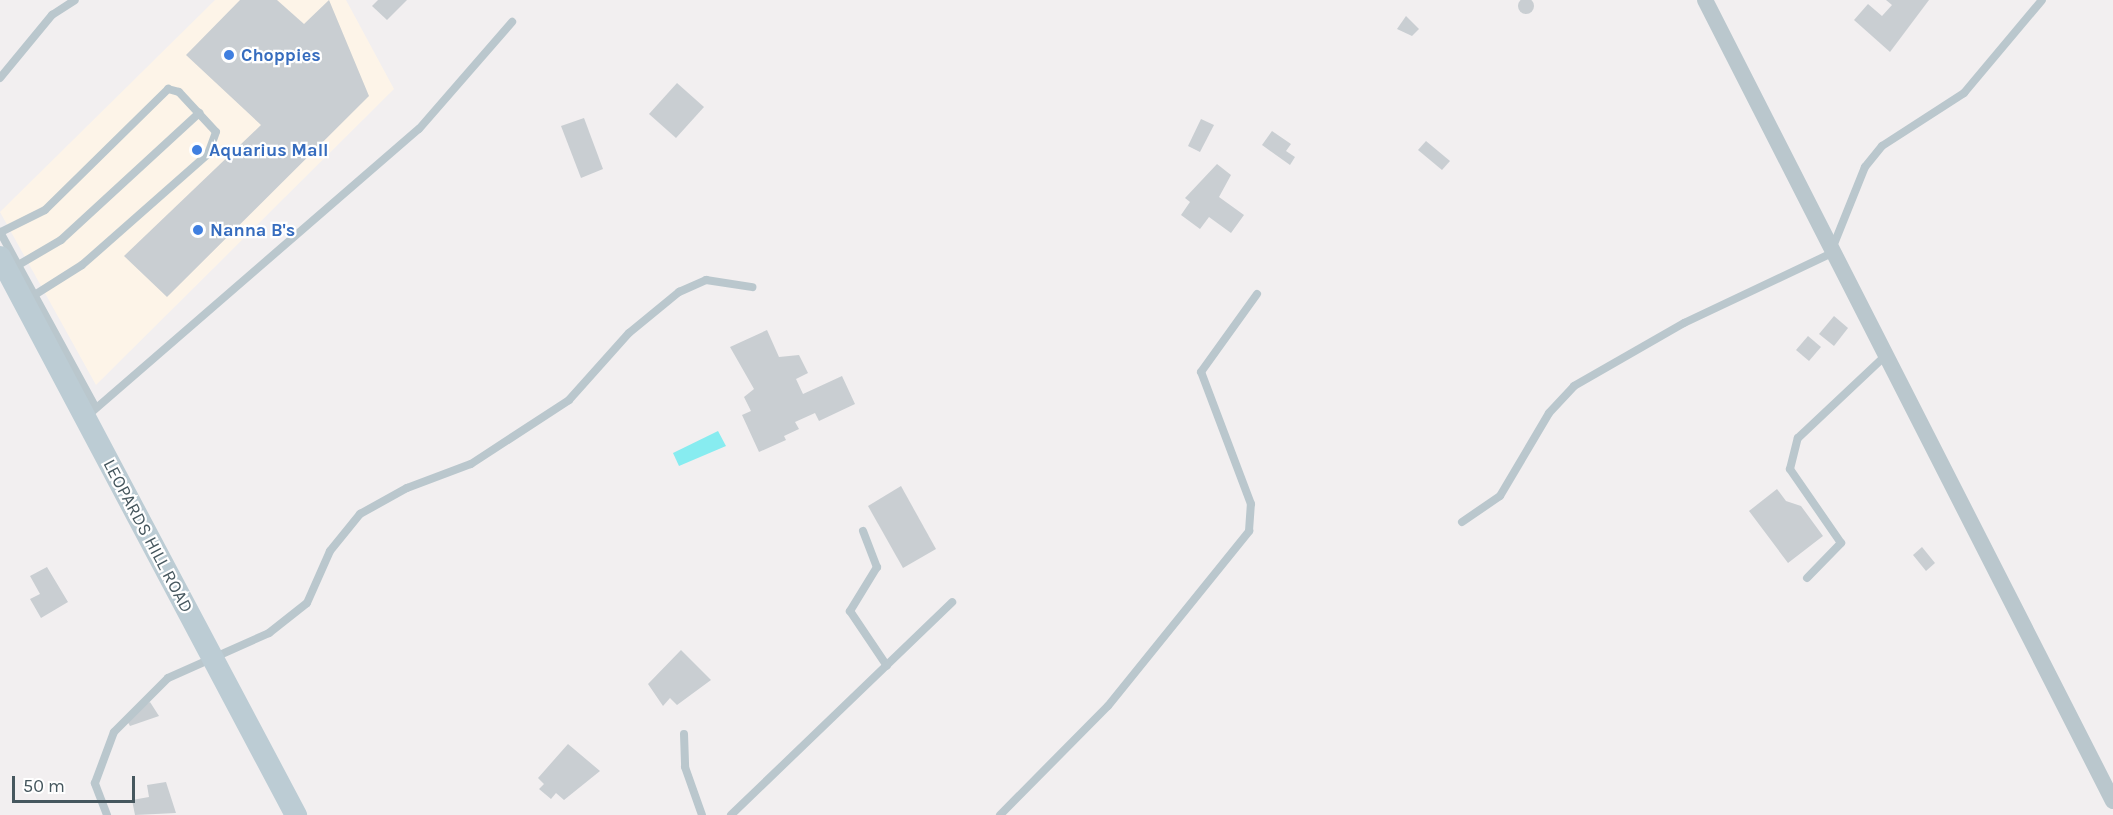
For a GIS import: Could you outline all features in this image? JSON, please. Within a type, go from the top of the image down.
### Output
[{"type":"main road","name":"LEOPARDS HILL ROAD","points":[[10,260],[91,412],[212,658],[296,815]]},
{"type":"street","points":[[1705,0],[1830,254],[2011,593],[2113,801]]},
{"type":"lane","points":[[0,78],[52,15],[75,0]]},
{"type":"lane","points":[[1462,522],[1500,496],[1550,413],[1574,386],[1684,323],[1830,254],[1865,167],[1882,146],[1964,93],[2042,0]]},
{"type":"lane","points":[[36,294],[82,265],[208,153],[216,132],[179,92],[168,89],[45,210],[0,232],[10,260],[36,294],[91,412],[419,129],[512,22]]},
{"type":"lane","points":[[10,260],[61,240],[198,113]]},
{"type":"lane","points":[[108,815],[95,783],[114,732],[168,678],[269,633],[308,603],[330,551],[360,514],[407,488],[471,464],[569,400],[628,333],[679,292],[706,280],[752,287]]},
{"type":"lane","points":[[1000,815],[1108,706],[1249,531],[1251,504],[1201,372],[1257,294]]},
{"type":"lane","points":[[1807,578],[1841,543],[1790,470],[1798,438],[1884,357]]},
{"type":"lane","points":[[863,531],[877,567],[850,610],[887,666]]},
{"type":"lane","points":[[731,815],[952,602]]},
{"type":"lane","points":[[684,734],[685,767],[702,815]]},
{"type":"shaded area","name":"Aquarius Mall","points":[[215,0],[346,0],[394,89],[96,385],[0,212]]},
{"type":"water","points":[[718,431],[726,446],[679,466],[673,453]]},
{"type":"building","points":[[1523,-2],[1529,-2],[1534,6],[1532,12],[1523,14],[1518,9],[1518,3]]},
{"type":"building","points":[[240,0],[277,0],[304,24],[329,0],[369,96],[167,297],[124,256],[261,125],[186,55]]},
{"type":"building","points":[[378,0],[407,0],[387,20],[372,6]]},
{"type":"building","points":[[1886,0],[1929,0],[1890,52],[1854,20],[1868,4],[1882,16],[1892,5]]},
{"type":"building","points":[[1406,16],[1419,29],[1412,36],[1397,29]]},
{"type":"building","points":[[677,83],[704,107],[676,138],[649,114]]},
{"type":"building","points":[[584,118],[603,169],[581,178],[561,126]]},
{"type":"building","points":[[1201,119],[1214,125],[1200,152],[1188,146]]},
{"type":"building","points":[[1272,131],[1291,144],[1286,151],[1295,157],[1290,165],[1262,145]]},
{"type":"building","points":[[1426,141],[1450,161],[1442,170],[1418,150]]},
{"type":"building","points":[[1217,164],[1231,175],[1219,197],[1244,215],[1231,233],[1209,217],[1200,229],[1181,215],[1190,202],[1185,198]]},
{"type":"building","points":[[1834,316],[1848,328],[1834,346],[1819,334]]},
{"type":"building","points":[[767,330],[779,357],[799,355],[808,373],[796,379],[803,394],[842,376],[855,404],[819,421],[815,413],[795,422],[799,429],[784,436],[786,440],[759,452],[742,415],[751,411],[744,397],[754,389],[730,347]]},
{"type":"building","points":[[1808,336],[1821,347],[1809,361],[1796,350]]},
{"type":"building","points":[[901,486],[936,549],[903,568],[868,506]]},
{"type":"building","points":[[1777,489],[1786,501],[1801,506],[1823,536],[1788,563],[1749,511]]},
{"type":"building","points":[[1922,547],[1935,563],[1926,571],[1913,555]]},
{"type":"building","points":[[47,567],[68,602],[41,618],[30,599],[40,594],[30,576]]},
{"type":"building","points":[[681,650],[711,680],[677,705],[670,698],[663,706],[648,684]]},
{"type":"building","points":[[150,702],[159,716],[130,726],[125,717]]},
{"type":"building","points":[[568,744],[600,771],[564,800],[556,793],[551,799],[539,789],[544,784],[538,778]]},
{"type":"building","points":[[166,782],[176,813],[135,815],[132,800],[149,797],[147,785]]},
{"type":"place","name":"Choppies","points":[[229,55]]},
{"type":"place","name":"Aquarius Mall","points":[[197,150]]},
{"type":"place","name":"Nanna B's","points":[[198,230]]}]
